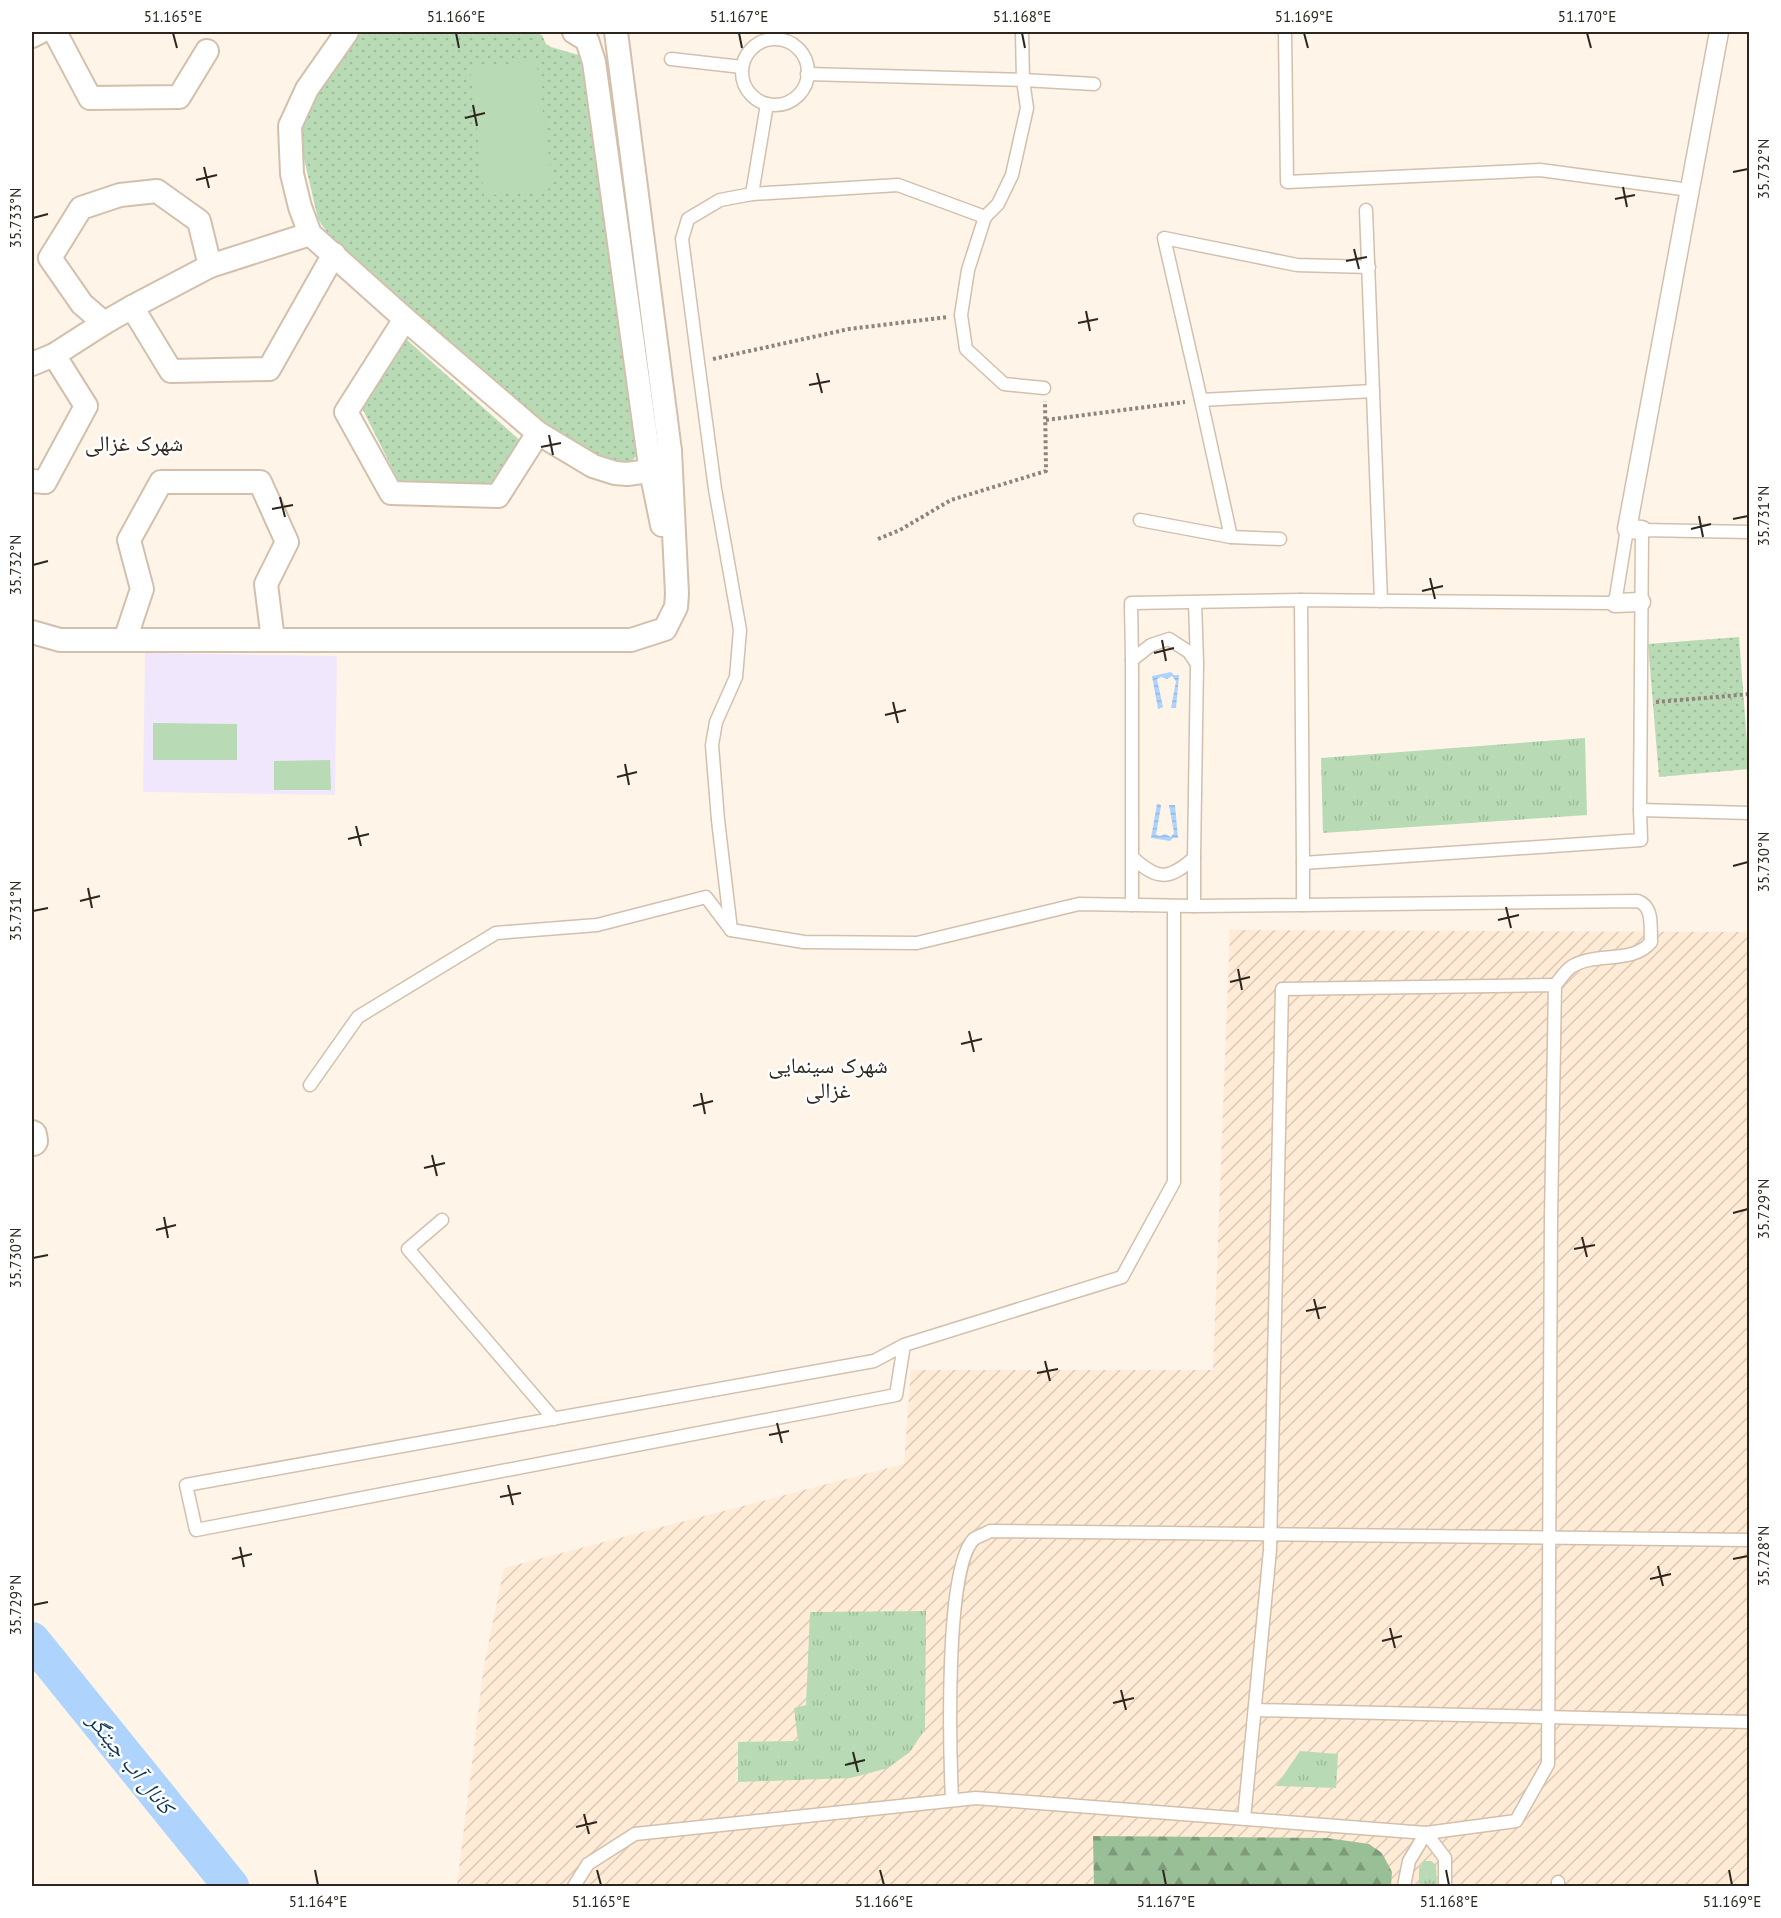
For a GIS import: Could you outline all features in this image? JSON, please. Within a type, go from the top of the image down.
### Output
[{"type":"street","points":[[32,36],[40,32]]},
{"type":"street","points":[[55,32],[90,98],[179,97],[207,51]]},
{"type":"street","points":[[347,32],[307,89],[290,126],[292,174],[300,207],[310,234],[538,433],[593,466],[627,474],[642,472],[670,451]]},
{"type":"street","points":[[574,32],[587,40],[594,63],[650,466],[677,594]]},
{"type":"street","points":[[32,633],[60,640],[631,640],[665,629],[676,607],[677,594],[670,451],[616,32]]},
{"type":"street","points":[[1635,530],[1690,190],[1719,32]]},
{"type":"street","points":[[605,142],[630,136]]},
{"type":"street","points":[[104,323],[82,304],[50,258],[81,208],[120,195],[156,191],[199,221],[210,266]]},
{"type":"street","points":[[32,364],[54,355],[132,307],[210,266],[310,234]]},
{"type":"street","points":[[132,307],[171,371],[269,369],[334,254]]},
{"type":"street","points":[[405,319],[346,412],[391,493],[498,496],[538,433]]},
{"type":"street","points":[[32,481],[45,482],[86,406],[54,355]]},
{"type":"street","points":[[125,640],[142,589],[129,540],[161,482],[260,482],[287,542],[266,584],[273,640]]},
{"type":"street","points":[[1615,603],[1641,602]]},
{"type":"lane","points":[[1022,32],[1023,80],[1027,108],[1012,175],[998,204],[985,217],[968,270],[961,315],[966,349],[1005,384],[1044,388]]},
{"type":"lane","points":[[1284,32],[1287,182],[1540,170],[1690,190]]},
{"type":"lane","points":[[781,36],[798,49],[805,58],[807,74],[803,90],[795,98],[785,103],[767,104],[753,97],[746,88],[742,77],[742,67],[752,49],[760,43],[781,36]]},
{"type":"lane","points":[[671,59],[742,67]]},
{"type":"lane","points":[[807,74],[1094,84]]},
{"type":"lane","points":[[752,194],[767,104]]},
{"type":"lane","points":[[731,930],[712,745],[716,722],[736,677],[740,630],[715,489],[682,239],[688,219],[720,200],[752,194],[898,185],[985,217]]},
{"type":"lane","points":[[1366,210],[1381,601]]},
{"type":"lane","points":[[1231,537],[1164,238],[1297,265],[1369,267]]},
{"type":"lane","points":[[1201,400],[1373,392]]},
{"type":"lane","points":[[1140,520],[1231,537],[1280,539]]},
{"type":"lane","points":[[1635,530],[1749,532]]},
{"type":"lane","points":[[1303,863],[1641,840],[1641,602],[1635,530]]},
{"type":"lane","points":[[1132,905],[1131,603],[1301,600],[1615,603],[1635,530]]},
{"type":"lane","points":[[1301,600],[1303,905]]},
{"type":"lane","points":[[1194,906],[1197,664],[1195,602]]},
{"type":"lane","points":[[1132,660],[1151,645],[1170,639],[1189,652],[1197,664]]},
{"type":"lane","points":[[1640,810],[1749,813]]},
{"type":"lane","points":[[1132,857],[1144,868],[1164,876],[1178,872],[1194,858]]},
{"type":"lane","points":[[310,1085],[358,1017],[496,933],[597,926],[706,897],[731,930],[804,942],[917,943],[1079,904],[1194,906],[1638,901],[1644,903],[1649,909],[1650,942],[1645,949],[1637,953],[1587,960],[1570,968],[1555,985],[1548,1764],[1516,1821],[1426,1833],[976,1798],[635,1834],[588,1863],[574,1887]]},
{"type":"lane","points":[[904,1345],[896,1395],[196,1530],[186,1485],[874,1361],[904,1345],[1122,1277],[1174,1182],[1174,906]]},
{"type":"lane","points":[[1244,1819],[1271,1533],[1282,989],[1555,985]]},
{"type":"lane","points":[[442,1220],[408,1249],[554,1419]]},
{"type":"lane","points":[[952,1800],[949,1729],[954,1601],[963,1560],[974,1540],[990,1531],[1749,1540]]},
{"type":"lane","points":[[1255,1710],[1749,1722]]},
{"type":"lane","points":[[1404,1887],[1409,1861],[1426,1833]]},
{"type":"lane","points":[[1426,1833],[1445,1858],[1445,1887]]},
{"type":"path","points":[[698,362],[849,329],[961,315]]},
{"type":"path","points":[[878,539],[900,530],[951,500],[1046,471],[1046,420],[1201,400]]},
{"type":"path","points":[[1641,702],[1749,694]]},
{"type":"shaded area","points":[[145,653],[337,656],[335,795],[143,792]]},
{"type":"shaded area","points":[[1230,930],[1749,932],[1749,1886],[457,1886],[484,1665],[504,1568],[904,1464],[911,1370],[1213,1370]]},
{"type":"green space","points":[[362,32],[533,32],[542,35],[546,44],[551,47],[582,56],[639,453],[632,461],[621,465],[605,463],[545,427],[329,235],[318,219],[299,129],[321,85]]},
{"type":"green space","points":[[536,60],[553,188],[484,196],[470,69]]},
{"type":"green space","points":[[406,339],[523,443],[490,489],[400,484],[362,408]]},
{"type":"green space","points":[[1739,637],[1749,769],[1659,777],[1648,644]]},
{"type":"green space","points":[[153,723],[237,724],[237,760],[153,760]]},
{"type":"green space","points":[[1585,738],[1587,815],[1323,833],[1321,758]]},
{"type":"green space","points":[[330,760],[331,790],[274,790],[274,761]]},
{"type":"green space","points":[[926,1611],[925,1729],[910,1752],[888,1768],[851,1778],[738,1782],[738,1742],[798,1741],[794,1708],[806,1705],[810,1612]]},
{"type":"green space","points":[[1300,1751],[1338,1754],[1336,1788],[1276,1786]]},
{"type":"green space","points":[[1093,1836],[1327,1838],[1369,1844],[1382,1853],[1392,1872],[1391,1886],[1094,1886]]},
{"type":"green space","points":[[1424,1861],[1431,1861],[1436,1865],[1437,1886],[1419,1886],[1419,1868]]},
{"type":"water","points":[[1171,672],[1179,675],[1176,708],[1171,708],[1176,681],[1172,676],[1167,679],[1161,677],[1157,679],[1163,707],[1158,709],[1152,676]]},
{"type":"water","points":[[1157,804],[1161,806],[1156,835],[1165,834],[1171,837],[1174,833],[1169,805],[1175,805],[1178,838],[1170,841],[1151,838]]},
{"type":"waterway","name":"کانال آب چیتگر","points":[[32,1640],[231,1886]]},
{"type":"district","name":"شهرک غزالی","points":[[134,443]]},
{"type":"district","name":"شهرک سینمایی غزالی","points":[[828,1078]]}]
